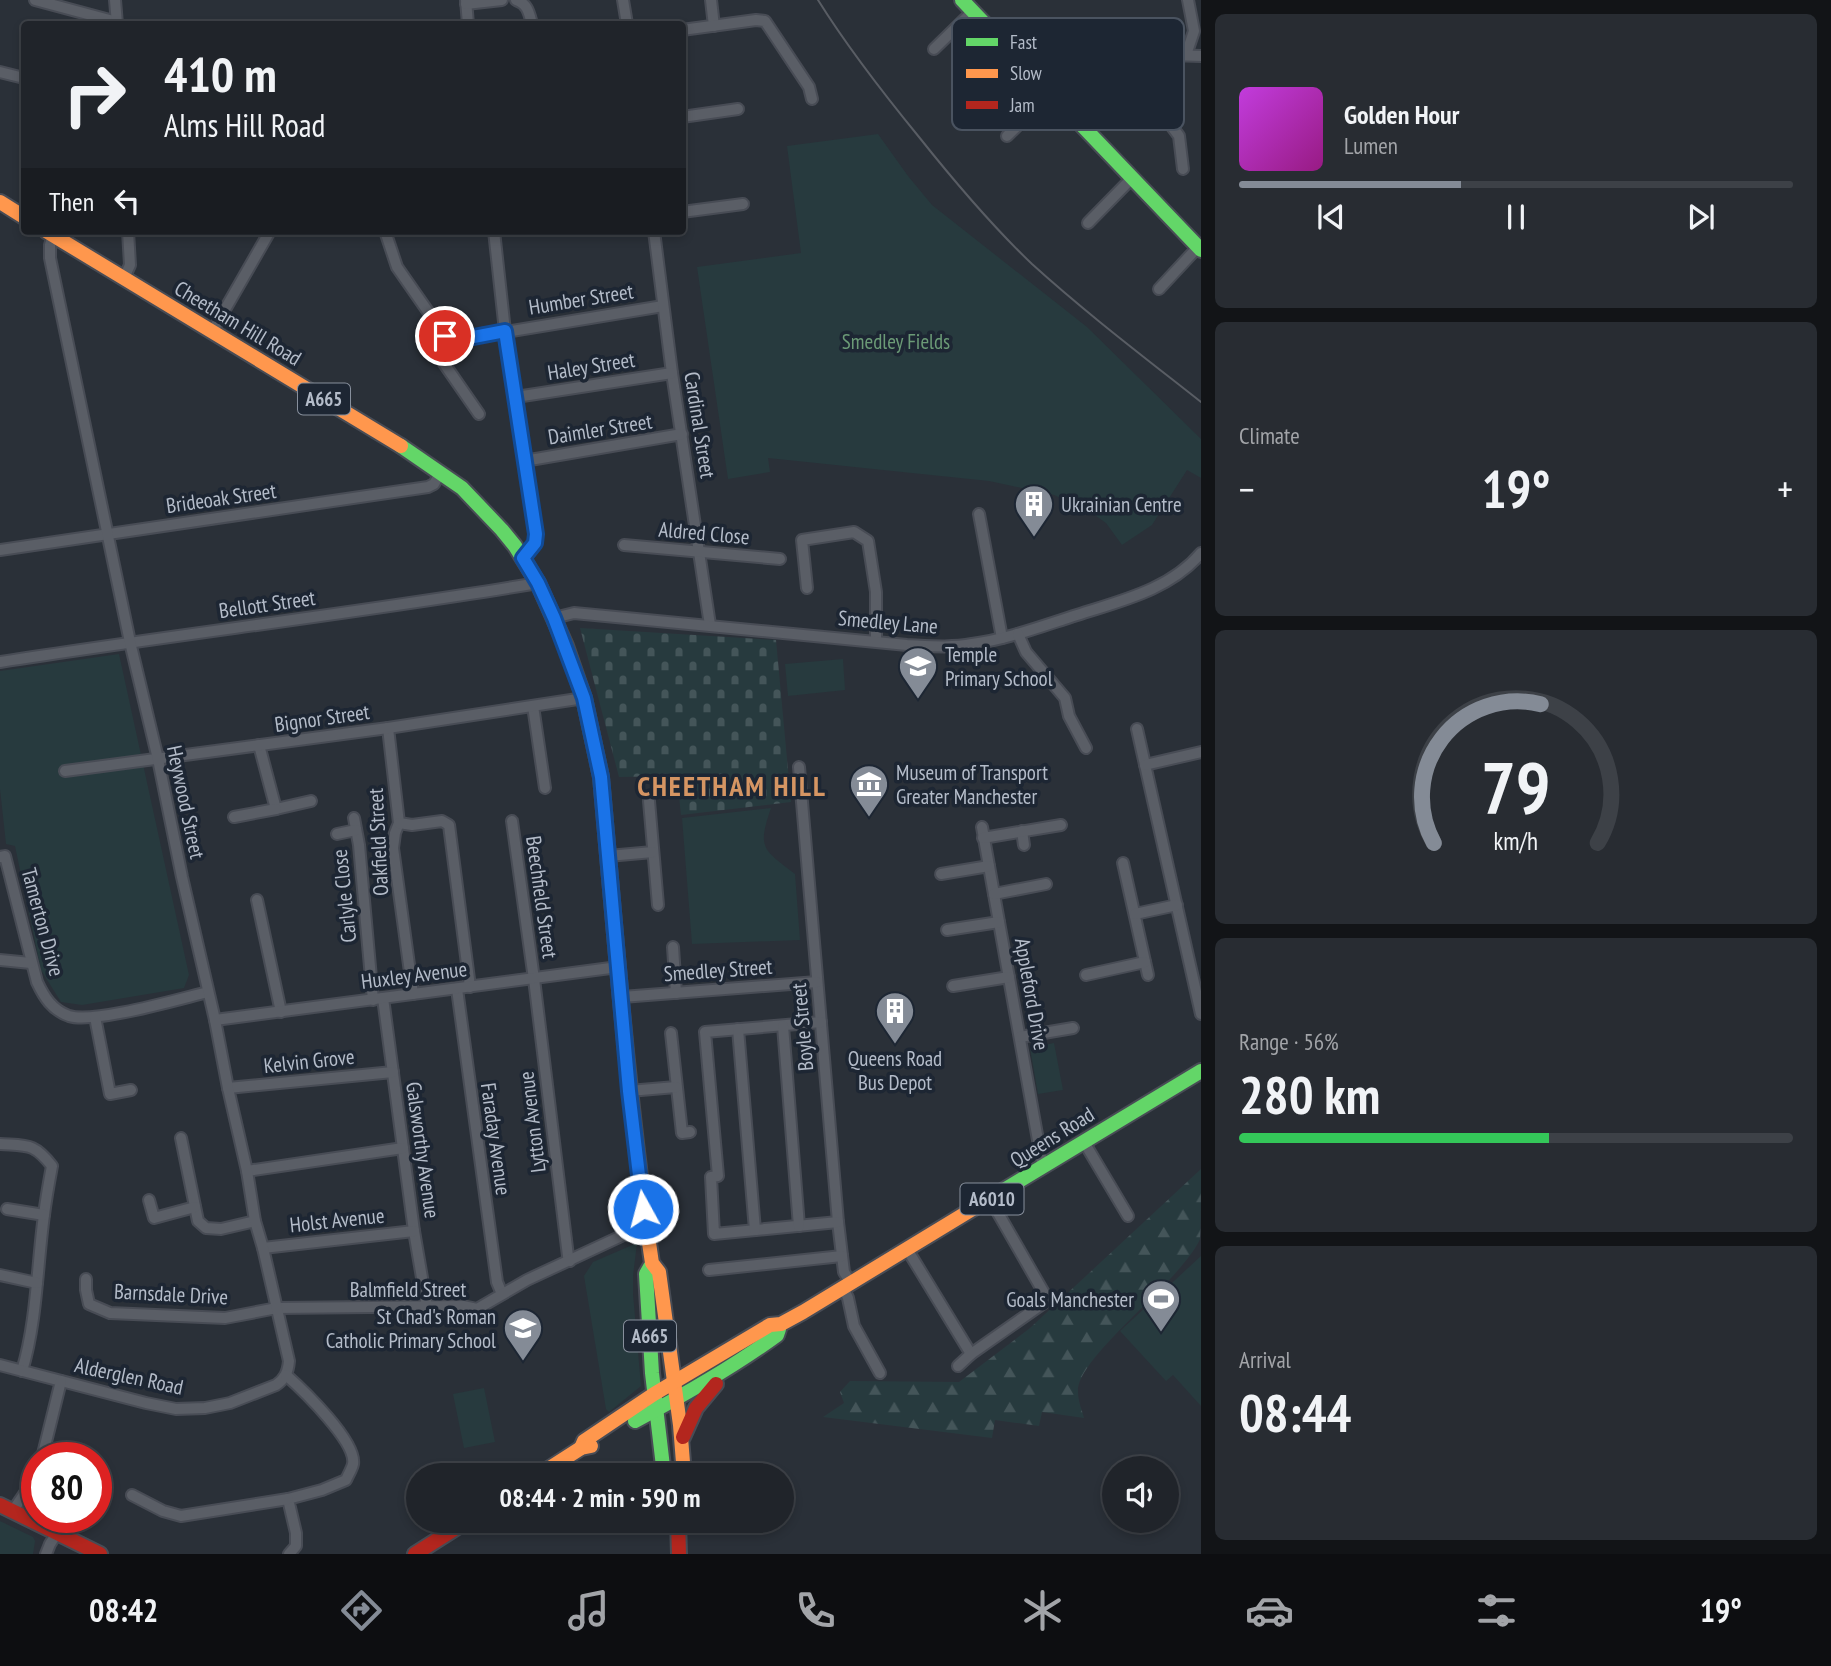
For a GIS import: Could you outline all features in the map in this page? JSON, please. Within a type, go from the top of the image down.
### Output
[{"type":"main road","points":[[968,4],[981,18]]},
{"type":"main road","points":[[1086,130],[1199,248]]},
{"type":"main road","points":[[0,202],[21,215]]},
{"type":"main road","name":"Cheetham Hill Road","points":[[53,235],[441,472],[462,488],[502,530],[538,583],[584,698],[601,777],[629,1091],[645,1225],[652,1263],[659,1272],[670,1351],[660,1441],[663,1463]]},
{"type":"main road","name":"Queens Road","points":[[558,1463],[626,1426],[700,1368],[770,1325],[781,1324],[1201,1071]]},
{"type":"main road","name":"Cheetham Hill Road","points":[[652,1263],[646,1274],[665,1396],[681,1440],[683,1463]]},
{"type":"main road","points":[[661,1289],[656,1297],[672,1463]]},
{"type":"main road","name":"Queens Road","points":[[581,1448],[584,1441],[665,1396],[721,1373],[777,1335],[781,1324]]},
{"type":"main road","points":[[670,1351],[677,1359],[700,1368]]},
{"type":"main road","points":[[681,1440],[691,1415],[717,1383],[721,1373]]},
{"type":"main road","points":[[626,1426],[642,1430],[660,1441]]},
{"type":"main road","points":[[57,1533],[100,1554]]},
{"type":"main road","points":[[415,1554],[448,1533]]},
{"type":"main road","points":[[678,1533],[679,1554]]},
{"type":"street","points":[[35,0],[110,21]]},
{"type":"street","points":[[115,0],[117,21]]},
{"type":"street","points":[[468,21],[466,2],[502,0]]},
{"type":"street","points":[[516,0],[527,8],[531,21]]},
{"type":"street","points":[[623,0],[626,21]]},
{"type":"street","points":[[711,0],[713,26]]},
{"type":"street","points":[[1188,0],[1194,31],[1186,55],[1201,56]]},
{"type":"street","points":[[957,18],[968,4]]},
{"type":"street","points":[[686,29],[765,21],[809,87],[812,99]]},
{"type":"street","points":[[934,48],[952,25]]},
{"type":"street","points":[[0,72],[21,77]]},
{"type":"street","points":[[686,116],[738,109]]},
{"type":"street","points":[[1007,136],[1013,130]]},
{"type":"street","points":[[1174,130],[1179,136],[1183,169]]},
{"type":"street","points":[[1088,223],[1132,178]]},
{"type":"street","points":[[686,211],[743,204]]},
{"type":"street","name":"Heywood Street","points":[[50,235],[50,258],[130,642],[215,1020],[256,1221],[289,1355],[286,1375]]},
{"type":"street","points":[[124,278],[130,265],[128,235]]},
{"type":"street","points":[[212,332],[268,235]]},
{"type":"street","points":[[386,235],[397,267],[445,336],[443,362],[479,414]]},
{"type":"street","points":[[494,235],[505,331],[536,534],[535,543],[523,558]]},
{"type":"street","name":"Cardinal Street","points":[[654,235],[672,373],[710,625]]},
{"type":"street","points":[[1158,289],[1199,248]]},
{"type":"street","name":"Humber Street","points":[[445,336],[463,339],[663,306]]},
{"type":"street","name":"Haley Street","points":[[516,397],[672,373]]},
{"type":"street","name":"Daimler Street","points":[[524,461],[682,434]]},
{"type":"street","name":"Brideoak Street","points":[[0,550],[428,487],[434,484],[441,472]]},
{"type":"street","points":[[978,514],[1002,638]]},
{"type":"street","points":[[807,588],[802,540],[854,533],[869,541],[876,592],[876,642]]},
{"type":"street","name":"Aldred Close","points":[[624,545],[780,559]]},
{"type":"street","name":"Smedley Lane","points":[[554,618],[574,613],[907,645],[956,646],[1018,634],[1133,596],[1160,585],[1186,568],[1201,554]]},
{"type":"street","name":"Bellott Street","points":[[0,662],[538,583]]},
{"type":"street","points":[[1018,634],[1026,652],[1065,698],[1069,716],[1086,748]]},
{"type":"street","name":"Bignor Street","points":[[65,771],[388,728],[584,698]]},
{"type":"street","points":[[533,706],[545,788]]},
{"type":"street","name":"Oakfield Street","points":[[388,728],[399,822],[393,848],[413,995]]},
{"type":"street","points":[[1137,729],[1201,1014]]},
{"type":"street","points":[[259,746],[276,809]]},
{"type":"street","points":[[1145,765],[1201,752]]},
{"type":"street","name":"Boyle Street","points":[[799,767],[844,1272],[854,1326],[880,1373]]},
{"type":"street","points":[[234,817],[311,801]]},
{"type":"street","points":[[649,801],[658,905]]},
{"type":"street","name":"Carlyle Close","points":[[354,818],[378,999]]},
{"type":"street","points":[[399,822],[412,825],[442,821],[449,824],[470,987]]},
{"type":"street","name":"Beechfield Street","points":[[512,821],[534,979]]},
{"type":"street","points":[[1024,845],[1022,831],[1061,825]]},
{"type":"street","name":"Carlyle Close","points":[[337,834],[356,830]]},
{"type":"street","name":"Appleford Drive","points":[[1022,831],[983,832],[1043,1168]]},
{"type":"street","points":[[607,856],[653,852]]},
{"type":"street","name":"Tamerton Drive","points":[[0,857],[5,856],[31,963],[46,1000],[68,1016],[88,1019],[208,992]]},
{"type":"street","points":[[1123,863],[1148,975]]},
{"type":"street","points":[[941,874],[989,866]]},
{"type":"street","points":[[994,894],[1046,884]]},
{"type":"street","points":[[1027,888],[1029,901]]},
{"type":"street","points":[[257,900],[281,1012]]},
{"type":"street","points":[[1135,914],[1177,905]]},
{"type":"street","points":[[947,930],[999,922]]},
{"type":"street","points":[[673,947],[676,993]]},
{"type":"street","points":[[0,960],[31,963]]},
{"type":"street","points":[[1086,975],[1145,962]]},
{"type":"street","name":"Huxley Avenue","points":[[215,1020],[618,967]]},
{"type":"street","points":[[953,986],[1009,977]]},
{"type":"street","name":"Lytton Avenue","points":[[534,979],[570,1261]]},
{"type":"street","name":"Smedley Street","points":[[622,997],[817,982]]},
{"type":"street","name":"Faraday Avenue","points":[[457,989],[497,1282],[502,1294]]},
{"type":"street","name":"Galsworthy Avenue","points":[[378,999],[393,1072],[427,1307]]},
{"type":"street","points":[[95,1017],[110,1094],[131,1090]]},
{"type":"street","points":[[821,1022],[705,1032],[718,1176],[711,1177],[714,1234],[838,1222]]},
{"type":"street","points":[[783,1026],[799,1226]]},
{"type":"street","points":[[1020,1037],[1073,1028]]},
{"type":"street","points":[[738,1029],[755,1230]]},
{"type":"street","points":[[674,1039],[682,1133],[690,1132]]},
{"type":"street","name":"Kelvin Grove","points":[[228,1088],[393,1072]]},
{"type":"street","points":[[629,1091],[676,1087]]},
{"type":"street","points":[[181,1138],[198,1220],[206,1228],[256,1221]]},
{"type":"street","points":[[1084,1142],[1128,1216]]},
{"type":"street","points":[[0,1144],[34,1147],[52,1166],[27,1354],[22,1371]]},
{"type":"street","points":[[247,1171],[403,1148]]},
{"type":"street","points":[[958,1366],[1048,1300],[990,1199]]},
{"type":"street","points":[[149,1200],[155,1224],[195,1207]]},
{"type":"street","points":[[7,1209],[44,1215]]},
{"type":"street","name":"Balmfield Street","points":[[277,1308],[463,1306],[477,1309],[527,1280],[645,1225]]},
{"type":"street","name":"Holst Avenue","points":[[263,1248],[414,1231]]},
{"type":"street","points":[[907,1249],[971,1354]]},
{"type":"street","points":[[709,1270],[842,1256]]},
{"type":"street","points":[[0,1275],[37,1283]]},
{"type":"street","name":"Barnsdale Drive","points":[[86,1279],[89,1304],[110,1312],[225,1318],[277,1308]]},
{"type":"street","name":"Alderglen Road","points":[[0,1365],[176,1409],[230,1403],[276,1385],[286,1375]]},
{"type":"street","points":[[132,1495],[163,1511],[181,1516],[288,1499],[346,1480],[353,1463],[350,1447],[320,1409],[286,1375]]},
{"type":"street","points":[[46,1442],[61,1381]]},
{"type":"street","points":[[6,1508],[21,1495]]},
{"type":"street","points":[[288,1499],[296,1533],[296,1546],[289,1554]]},
{"type":"street","points":[[47,1554],[57,1533]]},
{"type":"green space","name":"Smedley Fields","points":[[878,134],[932,205],[1087,327],[1201,439],[1201,478],[1187,470],[1152,525],[1122,545],[1106,523],[1089,511],[1054,495],[989,481],[768,458],[770,472],[728,479],[697,267],[801,253],[787,146]]},
{"type":"green space","points":[[580,628],[776,640],[791,802],[681,815],[677,776],[619,777]]},
{"type":"green space","points":[[119,654],[189,975],[184,988],[82,1005],[61,1002],[41,970],[15,846],[6,844],[0,789],[0,671]]},
{"type":"green space","points":[[843,659],[845,690],[788,696],[785,664]]},
{"type":"green space","points":[[771,808],[764,840],[770,853],[795,874],[800,940],[692,944],[682,818]]},
{"type":"green space","points":[[1054,1043],[1063,1090],[1038,1094],[1030,1048]]},
{"type":"green space","points":[[1201,1169],[1200,1239],[1173,1276],[1111,1340],[1082,1377],[1078,1392],[1084,1418],[1042,1412],[1039,1426],[995,1420],[992,1438],[823,1417],[844,1403],[840,1392],[850,1381],[959,1382],[1030,1328]]},
{"type":"green space","points":[[637,1243],[633,1294],[641,1386],[609,1412],[606,1409],[584,1276],[593,1262]]},
{"type":"green space","name":"Goals Manchester","points":[[1201,1256],[1201,1406],[1173,1375],[1166,1381],[1120,1331]]},
{"type":"green space","points":[[484,1388],[495,1442],[464,1448],[453,1394]]},
{"type":"green space","points":[[0,1521],[33,1537],[35,1541],[33,1554],[0,1554]]},
{"type":"tram line","points":[[818,0],[892,104],[1002,234],[1073,300],[1201,402]]},
{"type":"traffic: fast","points":[[962,0],[979,18]]},
{"type":"traffic: fast","points":[[1086,130],[1201,250]]},
{"type":"traffic: fast","points":[[401,446],[462,488],[502,530],[538,583],[566,646],[584,698],[601,777],[618,968]]},
{"type":"traffic: fast","points":[[994,1196],[1201,1071]]},
{"type":"traffic: fast","points":[[650,1267],[646,1274],[652,1373],[663,1463]]},
{"type":"traffic: fast","points":[[635,1421],[743,1359],[777,1335],[779,1329]]},
{"type":"traffic: slow","points":[[0,202],[21,215]]},
{"type":"traffic: slow","points":[[53,235],[401,446]]},
{"type":"traffic: slow","points":[[618,968],[642,1189],[652,1263],[659,1272],[683,1463]]},
{"type":"traffic: slow","points":[[581,1448],[584,1441],[654,1394],[770,1325],[781,1324],[803,1312],[994,1196]]},
{"type":"traffic: slow","points":[[558,1463],[581,1448],[591,1446]]},
{"type":"traffic: jam","points":[[683,1437],[696,1408],[716,1384]]},
{"type":"traffic: jam","points":[[0,1505],[100,1554]]},
{"type":"traffic: jam","points":[[415,1554],[448,1533]]},
{"type":"traffic: jam","points":[[678,1533],[679,1554]]},
{"type":"place","name":"Ukrainian Centre","points":[[1034,538]]},
{"type":"place","name":"Temple Primary School","points":[[918,700]]},
{"type":"place","name":"Museum of Transport Greater Manchester","points":[[869,818]]},
{"type":"place","name":"Queens Road Bus Depot","points":[[895,1045]]},
{"type":"place","name":"Goals Manchester","points":[[1161,1333]]},
{"type":"place","name":"St Chad's Roman Catholic Primary School","points":[[523,1362]]},
{"type":"district","name":"CHEETHAM HILL","points":[[732,785]]},
{"type":"route","points":[[445,336],[463,339],[505,331],[536,534],[535,543],[523,558],[554,618],[584,698],[601,777],[629,1091],[643,1209]]}]
